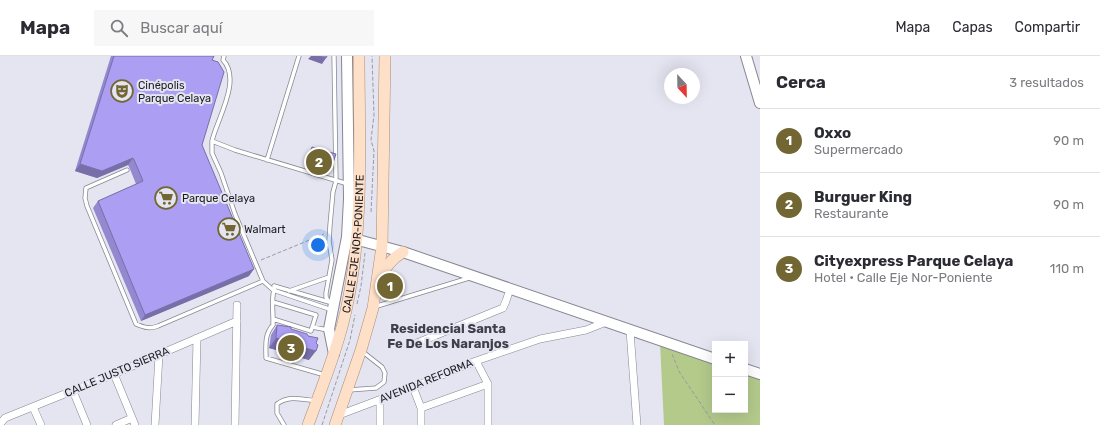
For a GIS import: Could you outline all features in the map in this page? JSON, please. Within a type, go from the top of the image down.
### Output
[{"type":"main road","points":[[334,354],[330,330],[332,305],[352,239],[348,184],[347,56]]},
{"type":"main road","name":"CALLE EJE NOR-PONIENTE","points":[[308,425],[334,354],[348,301],[359,154],[359,56]]},
{"type":"main road","points":[[337,420],[361,350],[373,308],[377,284],[382,246],[385,56]]},
{"type":"main road","points":[[746,56],[760,103]]},
{"type":"main road","points":[[352,239],[402,252],[712,358]]},
{"type":"main road","points":[[377,284],[388,263],[402,252]]},
{"type":"main road","points":[[748,370],[760,374]]},
{"type":"street","points":[[412,345],[503,308],[510,289]]},
{"type":"street","points":[[235,425],[237,305]]},
{"type":"street","name":"CALLE JUSTO SIERRA","points":[[0,424],[5,418],[114,374],[237,321]]},
{"type":"street","name":"AVENIDA REFORMA","points":[[337,420],[380,400],[476,361],[540,339],[586,330],[606,322]]},
{"type":"street","points":[[630,331],[637,425]]},
{"type":"street","points":[[195,425],[197,338]]},
{"type":"street","points":[[155,425],[159,355]]},
{"type":"street","points":[[476,361],[488,384],[488,425]]},
{"type":"street","points":[[114,374],[134,422],[116,425]]},
{"type":"street","points":[[421,408],[488,384]]},
{"type":"street","points":[[413,387],[421,408],[421,425]]},
{"type":"street","points":[[73,391],[87,425]]},
{"type":"street","points":[[380,400],[380,425]]},
{"type":"street","points":[[33,407],[41,425]]},
{"type":"lane","points":[[224,56],[223,60],[227,65],[230,83],[222,115],[212,141],[212,153],[221,173],[235,214],[263,281],[282,294],[332,305]]},
{"type":"lane","points":[[267,160],[299,56]]},
{"type":"lane","points":[[332,305],[326,297],[332,260],[330,232],[333,192],[336,180],[334,56]]},
{"type":"lane","points":[[212,141],[235,150],[348,184]]},
{"type":"lane","points":[[127,170],[86,188],[85,198],[136,324],[144,328],[158,326],[263,281]]},
{"type":"lane","points":[[373,308],[473,276]]},
{"type":"lane","points":[[282,294],[330,277]]},
{"type":"lane","points":[[273,288],[289,291],[332,305]]},
{"type":"lane","points":[[273,288],[273,325],[266,336],[266,358],[326,375]]},
{"type":"lane","points":[[273,302],[316,315],[311,331],[306,334]]},
{"type":"lane","points":[[272,319],[294,328],[309,331]]},
{"type":"lane","points":[[312,327],[330,330]]},
{"type":"lane","points":[[348,390],[376,388],[384,382],[385,373],[382,367],[361,350]]},
{"type":"lane","points":[[284,425],[277,413],[277,404],[282,400],[290,398],[317,402]]},
{"type":"path","points":[[371,212],[374,151],[371,140],[374,115],[372,56]]},
{"type":"path","points":[[256,263],[330,232]]},
{"type":"path","points":[[668,344],[680,374],[715,425]]},
{"type":"green space","points":[[660,343],[712,361],[712,413],[748,413],[748,373],[760,377],[760,425],[664,425]]},
{"type":"building","name":"Parque Celaya","points":[[114,56],[214,56],[212,60],[218,62],[224,72],[202,145],[254,269],[145,315],[98,201],[143,181],[135,162],[133,158],[102,171],[80,164]]},
{"type":"building","points":[[312,147],[336,154],[332,166],[309,159]]},
{"type":"building","points":[[277,325],[291,327],[291,329],[307,334],[308,336],[318,338],[316,343],[318,345],[316,351],[287,343],[286,341],[276,338]]},
{"type":"place","name":"Cinépolis Parque Celaya","points":[[122,91]]},
{"type":"place","name":"Burguer King","points":[[319,162]]},
{"type":"place","name":"Parque Celaya","points":[[166,198]]},
{"type":"place","name":"Walmart","points":[[229,229]]},
{"type":"place","name":"Oxxo","points":[[390,286]]},
{"type":"place","name":"Cityexpress Parque Celaya","points":[[291,348]]},
{"type":"district","name":"Residencial Santa Fe De Los Naranjos","points":[[448,336]]}]
